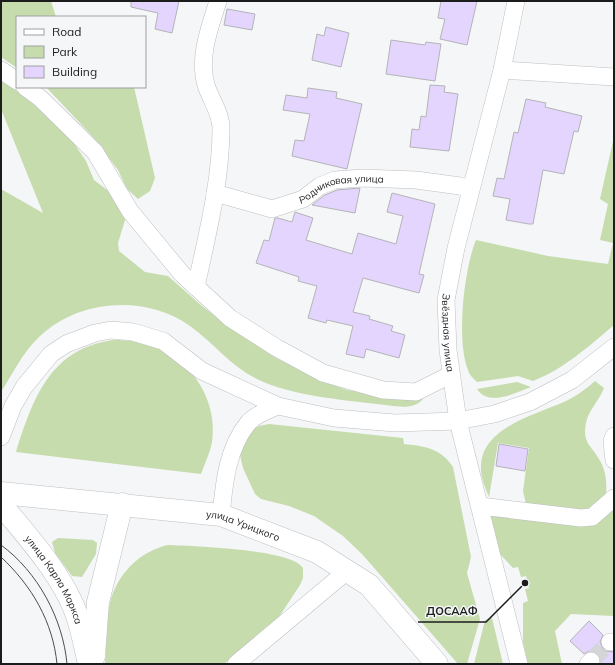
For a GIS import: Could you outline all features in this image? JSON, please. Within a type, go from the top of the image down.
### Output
[{"type":"main road","name":"улица Урицкого","points":[[1,493],[221,515],[317,552],[369,584],[437,664]]},
{"type":"main road","name":"улица Карла Маркса","points":[[1,504],[57,576],[71,600],[81,630],[89,664]]},
{"type":"main road","name":"улица Карла Маркса","points":[[93,664],[98,602],[122,504]]},
{"type":"street","points":[[196,287],[215,193],[221,153],[221,124],[206,85],[204,61],[207,39],[218,1]]},
{"type":"street","name":"Звёздная улица","points":[[516,1],[502,70],[470,189],[456,248],[446,300],[450,375],[458,421],[519,664]]},
{"type":"street","points":[[1,70],[16,80]]},
{"type":"street","points":[[502,70],[614,77]]},
{"type":"street","points":[[26,88],[40,98],[95,152],[130,211],[182,274],[230,318],[277,348],[323,373],[383,390],[416,392],[450,375]]},
{"type":"street","name":"Родниковая улица","points":[[215,193],[272,210],[303,199],[320,186],[336,180],[363,178],[416,180],[460,186],[470,189]]},
{"type":"street","points":[[1,437],[13,406],[24,387],[51,354],[66,344],[95,333],[111,330],[133,332],[163,341],[202,371],[278,406],[334,418],[395,423],[458,421],[494,414],[530,402],[572,380],[614,347]]},
{"type":"street","points":[[221,515],[224,484],[230,459],[238,441],[249,423],[264,412],[278,406]]},
{"type":"street","points":[[614,436],[612,441],[614,460]]},
{"type":"street","points":[[480,506],[581,518],[592,517],[614,498]]},
{"type":"street","points":[[236,664],[347,571]]},
{"type":"green space","points":[[1,1],[51,1],[56,16],[16,16],[16,67],[1,57]]},
{"type":"green space","points":[[1,78],[64,129],[86,161],[94,180],[111,193],[126,217],[118,243],[119,251],[145,272],[168,276],[224,323],[276,358],[320,380],[347,390],[371,394],[427,391],[423,399],[417,404],[406,407],[348,401],[286,390],[249,375],[231,362],[190,326],[172,316],[153,309],[133,305],[113,305],[92,308],[55,324],[39,337],[28,349],[1,392],[1,189],[43,213],[1,109]]},
{"type":"green space","points":[[47,88],[134,88],[155,178],[150,191],[138,199],[127,189],[118,170],[93,137]]},
{"type":"green space","points":[[614,137],[614,325],[566,364],[533,381],[518,376],[477,382],[469,374],[464,357],[462,341],[465,286],[468,268],[476,240],[548,256],[608,264],[613,243],[600,240],[608,204],[600,199]]},
{"type":"green space","points":[[113,340],[137,342],[161,349],[184,365],[194,375],[202,387],[211,414],[213,428],[209,454],[201,474],[16,452],[29,413],[47,379],[59,365],[74,354],[91,345]]},
{"type":"green space","points":[[595,381],[604,388],[587,419],[585,435],[605,472],[606,495],[588,513],[526,504],[523,491],[529,448],[498,443],[489,497],[482,477],[481,465],[484,452],[491,441],[513,424],[526,417],[568,400]]},
{"type":"green space","points":[[517,382],[531,387],[510,395],[495,398],[482,394],[477,389]]},
{"type":"green space","points":[[269,424],[403,438],[404,444],[432,449],[443,456],[453,467],[471,557],[467,573],[480,619],[467,664],[458,664],[362,554],[343,536],[314,516],[289,506],[261,499],[255,494],[243,468],[240,455],[251,430],[259,426]]},
{"type":"green space","points":[[614,506],[614,616],[571,614],[555,631],[562,664],[528,664],[523,642],[523,603],[528,601],[525,589],[529,588],[526,576],[521,577],[518,567],[513,568],[499,553],[489,513],[564,522]]},
{"type":"green space","points":[[58,538],[93,540],[97,543],[96,554],[82,577],[72,576],[55,553],[52,542]]},
{"type":"green space","points":[[168,545],[240,550],[280,557],[295,562],[303,568],[303,578],[277,620],[224,664],[105,664],[109,607],[119,580],[132,564],[140,558],[149,552]]},
{"type":"green space","points":[[492,618],[503,664],[474,664],[485,620]]},
{"type":"building","points":[[131,1],[179,1],[172,33],[155,29],[158,13],[131,7]]},
{"type":"building","points":[[441,1],[477,1],[467,45],[440,39],[445,19],[438,18]]},
{"type":"building","points":[[227,9],[255,14],[252,30],[224,25]]},
{"type":"building","points":[[326,27],[349,33],[341,67],[312,60],[317,34],[324,36]]},
{"type":"building","points":[[391,40],[425,45],[426,42],[441,44],[435,81],[386,74]]},
{"type":"building","points":[[430,85],[445,86],[444,92],[458,94],[449,151],[410,147],[412,129],[419,130],[421,116],[426,117]]},
{"type":"building","points":[[308,88],[337,92],[336,98],[362,104],[347,169],[292,156],[295,140],[304,141],[310,114],[283,110],[286,95],[307,98]]},
{"type":"building","points":[[526,99],[546,103],[545,107],[582,116],[578,132],[574,131],[564,174],[543,170],[533,224],[506,220],[510,199],[493,196],[497,178],[504,179],[514,132],[518,133]]},
{"type":"building","points":[[360,188],[355,213],[312,205],[325,195],[337,190]]},
{"type":"building","points":[[392,193],[435,204],[419,274],[424,275],[419,293],[363,278],[353,312],[370,316],[369,319],[393,326],[391,331],[405,335],[399,358],[366,349],[364,358],[346,354],[353,326],[327,320],[326,323],[308,318],[317,286],[298,281],[299,277],[256,263],[264,240],[269,241],[275,218],[292,222],[295,212],[313,218],[306,240],[352,254],[358,233],[396,244],[403,216],[387,212]]},
{"type":"building","points":[[499,444],[528,449],[525,471],[496,466]]},
{"type":"building","points":[[589,621],[603,635],[600,642],[605,651],[614,652],[614,664],[600,664],[601,659],[598,654],[589,651],[584,654],[570,641]]},
{"type":"tunnel","points":[[591,661],[610,642]]},
{"type":"tram line","points":[[1,545],[26,569],[46,598],[60,630],[65,647],[67,664]]},
{"type":"tram line","points":[[1,557],[22,580],[46,619],[55,649],[57,664]]},
{"type":"place","name":"ДОСААФ","points":[[525,583]]}]
